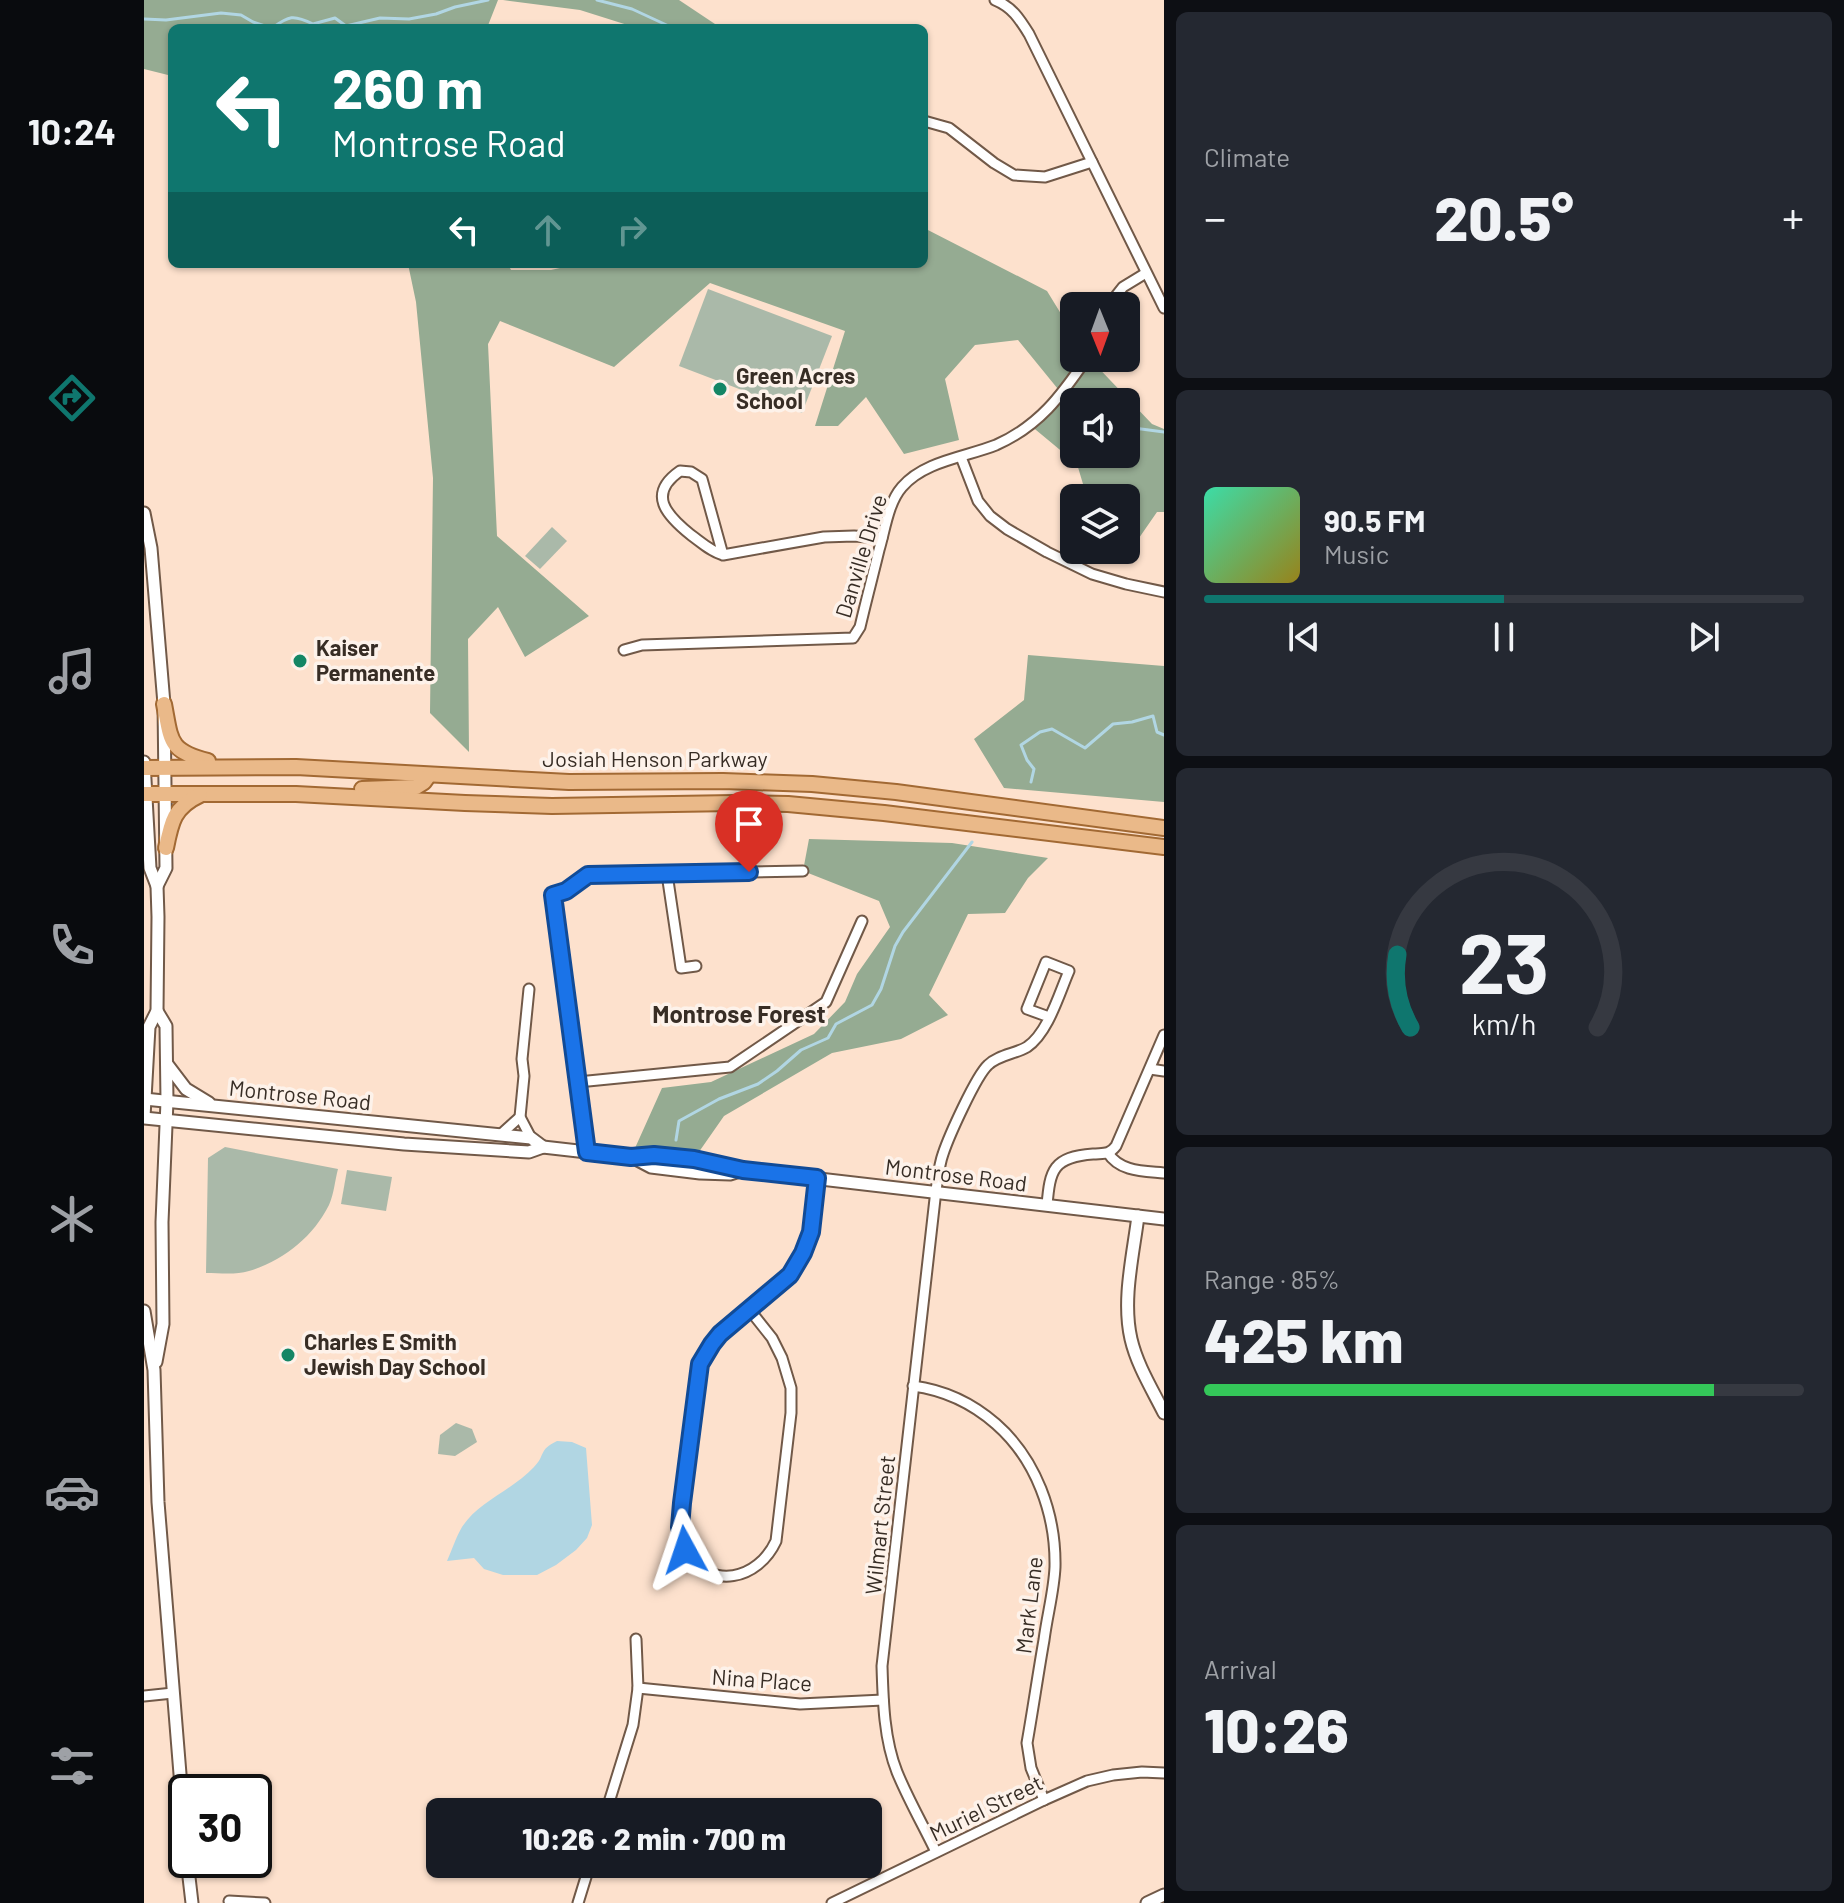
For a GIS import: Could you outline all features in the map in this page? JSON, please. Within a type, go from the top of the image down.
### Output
[{"type":"main road","points":[[164,704],[170,736],[179,750],[228,766]]},
{"type":"main road","name":"Josiah Henson Parkway","points":[[144,768],[228,766],[347,769],[569,782],[737,781],[825,785],[1164,828]]},
{"type":"main road","points":[[326,795],[364,789],[411,788],[420,785],[429,775]]},
{"type":"main road","points":[[166,848],[179,808],[204,792]]},
{"type":"main road","name":"Josiah Henson Parkway","points":[[145,794],[326,795],[552,806],[803,805],[919,816],[1164,847]]},
{"type":"street","points":[[995,0],[1008,2],[1029,34],[1164,308]]},
{"type":"street","points":[[928,122],[949,128],[1014,175],[1045,177],[1092,162]]},
{"type":"street","points":[[1119,292],[1146,273]]},
{"type":"street","name":"Danville Drive","points":[[624,650],[642,645],[853,638],[860,627],[895,497],[902,486],[938,464],[995,445],[1030,425],[1062,394],[1077,372]]},
{"type":"street","points":[[961,457],[978,501],[990,516],[1007,529],[1092,574],[1164,592]]},
{"type":"street","points":[[723,555],[702,479],[691,472],[680,471],[667,480],[662,492],[663,504],[669,514],[710,551],[723,555],[824,537],[882,538]]},
{"type":"street","points":[[144,513],[150,537],[148,569],[164,704],[166,868],[157,886]]},
{"type":"street","points":[[144,761],[150,868],[157,886],[157,1011],[149,1027],[144,1117]]},
{"type":"street","points":[[587,1152],[553,895],[566,891],[588,875],[803,871]]},
{"type":"street","points":[[667,874],[681,968],[696,966]]},
{"type":"street","points":[[578,1082],[730,1067],[826,1002],[862,921]]},
{"type":"street","name":"Wilmart Street","points":[[936,1852],[897,1770],[883,1700],[882,1666],[936,1193],[942,1155],[978,1078],[986,1066],[995,1060],[1028,1046],[1038,1037],[1049,1017],[1069,971],[1046,962],[1027,1009],[1049,1017]]},
{"type":"street","points":[[529,989],[520,1117],[531,1138],[543,1147]]},
{"type":"street","points":[[154,1370],[163,1324],[162,1222],[167,1101],[166,1026],[157,1011]]},
{"type":"street","points":[[1047,1205],[1052,1172],[1059,1163],[1077,1156],[1108,1153],[1116,1146],[1164,1035]]},
{"type":"street","points":[[167,1064],[186,1089],[213,1105]]},
{"type":"street","points":[[1150,1069],[1164,1071]]},
{"type":"street","name":"Montrose Road","points":[[145,1099],[531,1138]]},
{"type":"street","name":"Montrose Road","points":[[144,1117],[419,1145],[529,1152],[543,1147],[631,1157],[654,1155],[694,1159],[743,1170],[1164,1219]]},
{"type":"street","points":[[500,1135],[520,1117]]},
{"type":"street","points":[[1108,1153],[1114,1162],[1131,1170],[1164,1173]]},
{"type":"street","points":[[749,1309],[772,1338],[791,1388],[791,1413],[776,1541],[770,1555],[757,1568],[740,1576],[717,1575],[698,1565],[685,1550],[680,1527],[700,1364],[720,1334],[749,1309],[790,1275],[811,1232],[817,1178]]},
{"type":"street","points":[[1138,1216],[1128,1304],[1131,1339],[1164,1413]]},
{"type":"street","points":[[144,1311],[154,1370],[158,1502],[180,1774]]},
{"type":"street","name":"Mark Lane","points":[[913,1386],[931,1388],[964,1401],[1009,1436],[1039,1485],[1052,1522],[1055,1570],[1027,1743],[1031,1768],[1044,1800]]},
{"type":"street","points":[[610,1798],[633,1725],[638,1688],[636,1639]]},
{"type":"street","name":"Nina Place","points":[[638,1688],[800,1704],[883,1700]]},
{"type":"street","points":[[144,1696],[173,1693]]},
{"type":"street","name":"Muriel Street","points":[[832,1903],[1087,1781],[1113,1775],[1164,1773]]},
{"type":"street","points":[[189,1878],[192,1903]]},
{"type":"street","points":[[578,1903],[586,1878]]},
{"type":"street","points":[[1147,1903],[1164,1895]]},
{"type":"street","points":[[229,1901],[265,1903]]},
{"type":"green space","points":[[144,0],[498,0],[489,24],[168,24],[168,75],[144,69]]},
{"type":"green space","points":[[503,0],[679,0],[715,24],[624,24],[580,10]]},
{"type":"green space","points":[[928,230],[1047,291],[1060,312],[1060,372],[1102,372],[1118,388],[1060,388],[1060,392],[1018,340],[975,345],[945,379],[959,440],[904,454],[866,397],[838,426],[815,426],[845,331],[710,283],[614,367],[500,321],[488,344],[497,536],[589,616],[525,657],[498,607],[468,639],[469,752],[430,713],[433,478],[416,302],[409,268],[928,268]]},
{"type":"green space","points":[[708,289],[832,336],[802,413],[679,366]]},
{"type":"green space","points":[[1060,396],[1060,450],[1030,425]]},
{"type":"green space","points":[[1140,411],[1152,424],[1164,429],[1164,512],[1157,512],[1140,537],[1140,484],[1083,484],[1078,468],[1140,468]]},
{"type":"green space","points":[[552,527],[567,541],[540,569],[525,556]]},
{"type":"green space","points":[[1028,655],[1164,666],[1164,802],[1004,788],[974,739],[1024,700]]},
{"type":"green space","points":[[809,839],[952,843],[1048,858],[1028,878],[1005,913],[968,914],[929,995],[948,1015],[901,1039],[832,1053],[724,1116],[694,1159],[631,1157],[662,1088],[711,1082],[814,1034],[845,1002],[857,974],[890,927],[879,901],[803,871]]},
{"type":"green space","points":[[225,1147],[338,1169],[329,1205],[315,1227],[296,1246],[274,1261],[249,1271],[206,1273],[208,1158]]},
{"type":"green space","points":[[347,1170],[392,1177],[386,1211],[341,1204]]},
{"type":"green space","points":[[456,1423],[472,1429],[477,1442],[455,1456],[438,1454],[440,1435]]},
{"type":"water","points":[[557,1441],[572,1442],[586,1448],[592,1525],[587,1538],[576,1550],[537,1575],[503,1575],[484,1569],[474,1558],[447,1561],[469,1518],[526,1475],[547,1447]]},
{"type":"waterway","points":[[354,24],[380,18],[409,19],[488,0]]},
{"type":"waterway","points":[[597,0],[632,9],[664,24]]},
{"type":"waterway","points":[[144,19],[166,20],[221,13],[241,15],[259,24]]},
{"type":"waterway","points":[[278,24],[291,18],[313,24]]},
{"type":"waterway","points":[[313,24],[335,18],[343,24]]},
{"type":"waterway","points":[[1140,429],[1164,432]]},
{"type":"waterway","points":[[1031,782],[1034,769],[1021,745],[1040,732],[1052,729],[1085,748],[1113,724],[1153,716],[1157,732],[1164,735]]},
{"type":"waterway","points":[[676,1140],[679,1121],[719,1099],[758,1084],[801,1050],[828,1038],[836,1024],[872,1005],[903,932],[972,842]]},
{"type":"place","name":"Green Acres School","points":[[720,389]]},
{"type":"place","name":"Kaiser Permanente","points":[[300,661]]},
{"type":"place","name":"Charles E Smith Jewish Day School","points":[[288,1355]]},
{"type":"district","name":"Montrose Forest","points":[[739,1015]]},
{"type":"route","points":[[685,1550],[680,1527],[700,1364],[720,1334],[790,1275],[811,1232],[817,1178],[743,1170],[694,1159],[587,1152],[553,895],[566,891],[588,875],[749,872]]}]
